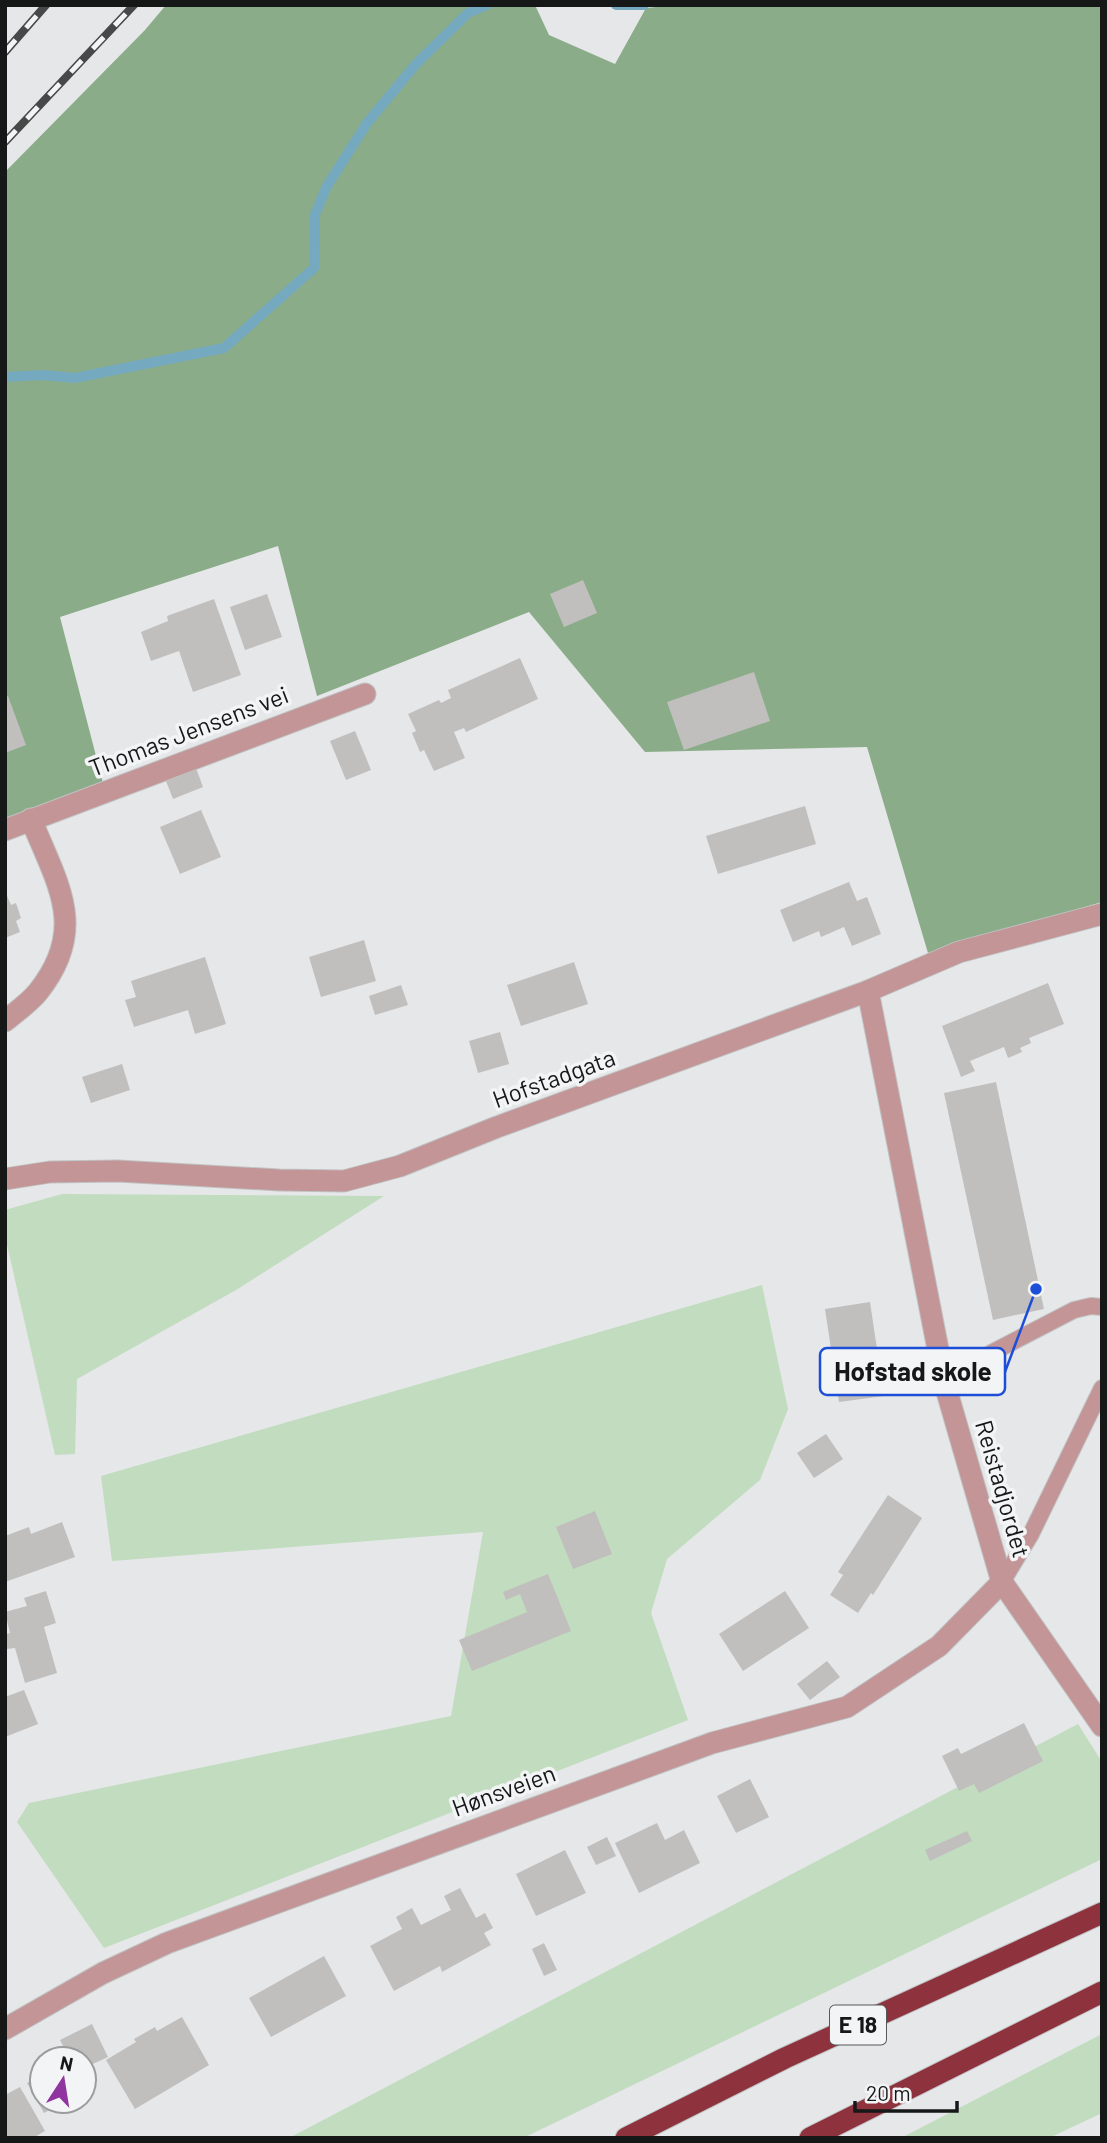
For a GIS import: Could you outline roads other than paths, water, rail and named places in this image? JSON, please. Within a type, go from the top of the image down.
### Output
[{"type":"highway","name":"E 18","points":[[626,2138],[786,2058],[1102,1913]]},
{"type":"highway","points":[[810,2138],[1102,1992]]},
{"type":"street","name":"Thomas Jensens vei","points":[[5,830],[365,694]]},
{"type":"street","points":[[5,1021],[37,992],[58,958],[67,925],[62,896],[31,819]]},
{"type":"street","name":"Hofstadgata","points":[[5,1179],[50,1172],[118,1171],[344,1181],[400,1166],[497,1127],[867,991],[960,952],[1102,914]]},
{"type":"street","name":"Reistadjordet","points":[[867,991],[945,1385],[1002,1582],[1102,1726]]},
{"type":"street","name":"Hønsveien","points":[[5,2029],[103,1973],[167,1943],[712,1743],[847,1707],[939,1646],[1002,1582]]},
{"type":"lane","points":[[945,1385],[993,1352],[1074,1310],[1091,1306],[1102,1307]]},
{"type":"lane","points":[[1002,1582],[1031,1534],[1102,1388]]},
{"type":"waterway","points":[[5,377],[43,375],[75,378],[224,348],[314,268],[315,214],[327,186],[367,123],[416,64],[468,13],[487,5]]},
{"type":"waterway","points":[[616,5],[644,5]]},
{"type":"railway","points":[[5,52],[46,5]]},
{"type":"railway","points":[[5,142],[134,5]]},
{"type":"place","name":"Hofstad skole","points":[[1036,1289]]}]
